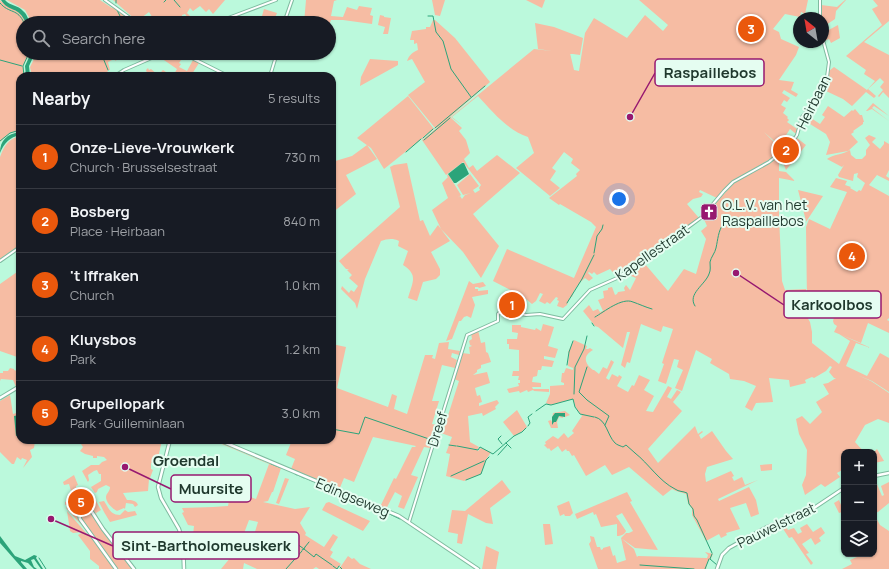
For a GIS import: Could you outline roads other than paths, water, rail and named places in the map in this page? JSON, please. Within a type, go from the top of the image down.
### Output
[{"type":"main road","points":[[1,397],[16,388]]},
{"type":"main road","points":[[169,444],[158,487],[161,498],[179,529],[183,542],[184,569]]},
{"type":"main road","name":"Edingseweg","points":[[228,444],[398,516],[478,569]]},
{"type":"main road","points":[[877,475],[889,473]]},
{"type":"main road","name":"Pauwelstraat","points":[[717,569],[722,555],[729,548],[767,527],[811,510],[841,490]]},
{"type":"main road","points":[[116,569],[79,518],[78,513],[82,508],[87,508],[92,512],[103,529],[134,569]]},
{"type":"street","points":[[105,0],[127,16]]},
{"type":"street","points":[[234,16],[276,0]]},
{"type":"street","points":[[286,16],[292,0]]},
{"type":"street","points":[[820,0],[820,12]]},
{"type":"street","name":"Heirbaan","points":[[777,156],[793,142],[797,135],[802,117],[816,101],[826,81],[829,68],[825,48]]},
{"type":"street","points":[[121,72],[147,60]]},
{"type":"street","points":[[196,60],[220,72]]},
{"type":"street","points":[[271,72],[275,60]]},
{"type":"street","name":"Kapellestraat","points":[[466,335],[498,321],[498,313],[505,311],[526,315],[537,313],[563,319],[590,290],[617,278],[702,217],[733,182],[777,156]]},
{"type":"street","points":[[0,261],[16,250]]},
{"type":"street","name":"Dreef","points":[[409,522],[466,335]]},
{"type":"waterway","points":[[174,0],[180,7]]},
{"type":"waterway","points":[[0,3],[7,9],[20,16]]},
{"type":"waterway","points":[[117,10],[120,16]]},
{"type":"waterway","points":[[428,16],[433,16],[436,32],[443,41],[451,69],[471,97]]},
{"type":"waterway","points":[[0,60],[22,66]]},
{"type":"waterway","points":[[24,72],[23,66],[26,60]]},
{"type":"waterway","points":[[104,60],[108,70]]},
{"type":"waterway","points":[[435,128],[485,86]]},
{"type":"waterway","points":[[424,140],[450,118]]},
{"type":"waterway","points":[[423,138],[433,129]]},
{"type":"waterway","points":[[0,141],[10,133],[16,131]]},
{"type":"waterway","points":[[406,152],[421,139]]},
{"type":"waterway","points":[[695,306],[693,297],[710,272],[710,262],[723,224]]},
{"type":"waterway","points":[[594,253],[597,236],[603,225]]},
{"type":"waterway","points":[[567,303],[582,279],[594,255]]},
{"type":"waterway","points":[[595,317],[619,303],[629,301],[652,309]]},
{"type":"waterway","points":[[574,394],[575,367],[584,349],[587,336]]},
{"type":"waterway","points":[[567,365],[569,352],[573,341]]},
{"type":"waterway","points":[[587,367],[579,392],[587,400],[609,416],[605,425]]},
{"type":"waterway","points":[[536,411],[546,404],[551,405],[573,399],[575,407],[580,414],[594,417]]},
{"type":"waterway","points":[[528,426],[530,423],[528,417],[532,414]]},
{"type":"waterway","points":[[336,430],[359,434],[365,417],[432,440]]},
{"type":"waterway","points":[[595,417],[602,421],[615,443],[623,447],[626,445],[635,453]]},
{"type":"waterway","points":[[457,446],[478,450],[480,447],[493,454],[526,428]]},
{"type":"waterway","points":[[501,436],[498,439],[502,444]]},
{"type":"waterway","points":[[506,443],[511,448]]},
{"type":"waterway","points":[[449,445],[456,446]]},
{"type":"waterway","points":[[498,455],[507,445]]},
{"type":"waterway","points":[[635,453],[669,486],[687,493],[689,504],[693,509],[694,516],[712,553]]},
{"type":"waterway","points":[[466,480],[481,474],[486,460],[489,457]]},
{"type":"waterway","points":[[451,476],[484,461]]},
{"type":"waterway","points":[[271,464],[279,467]]},
{"type":"waterway","points":[[298,475],[304,478]]},
{"type":"waterway","points":[[305,478],[322,485]]},
{"type":"waterway","points":[[324,486],[331,489]]},
{"type":"waterway","points":[[357,500],[372,507]]},
{"type":"waterway","points":[[373,507],[377,509]]},
{"type":"waterway","points":[[381,510],[400,519]]},
{"type":"waterway","points":[[293,541],[304,549],[305,547]]},
{"type":"waterway","points":[[305,547],[309,542]]},
{"type":"waterway","points":[[302,550],[304,549],[314,557],[316,554],[332,565]]},
{"type":"waterway","points":[[286,569],[302,551]]},
{"type":"waterway","points":[[712,554],[710,559],[717,565]]},
{"type":"waterway","points":[[39,558],[46,569]]},
{"type":"waterway","points":[[705,569],[709,559]]},
{"type":"waterway","points":[[640,565],[694,569]]},
{"type":"waterway","points":[[333,566],[337,569],[339,566]]},
{"type":"place","name":"'t Iffraken","points":[[751,29]]},
{"type":"place","name":"Raspaillebos","points":[[630,117]]},
{"type":"place","name":"Bosberg","points":[[786,150]]},
{"type":"place","name":"O.L.V. van het Raspaillebos","points":[[709,212]]},
{"type":"place","name":"Kluysbos","points":[[852,256]]},
{"type":"place","name":"Karkoolbos","points":[[736,273]]},
{"type":"place","name":"Onze-Lieve-Vrouwkerk","points":[[512,305]]},
{"type":"place","name":"Muursite","points":[[125,467]]},
{"type":"place","name":"Grupellopark","points":[[81,502]]},
{"type":"place","name":"Sint-Bartholomeuskerk","points":[[51,519]]},
{"type":"district","name":"Groendal","points":[[186,460]]}]
